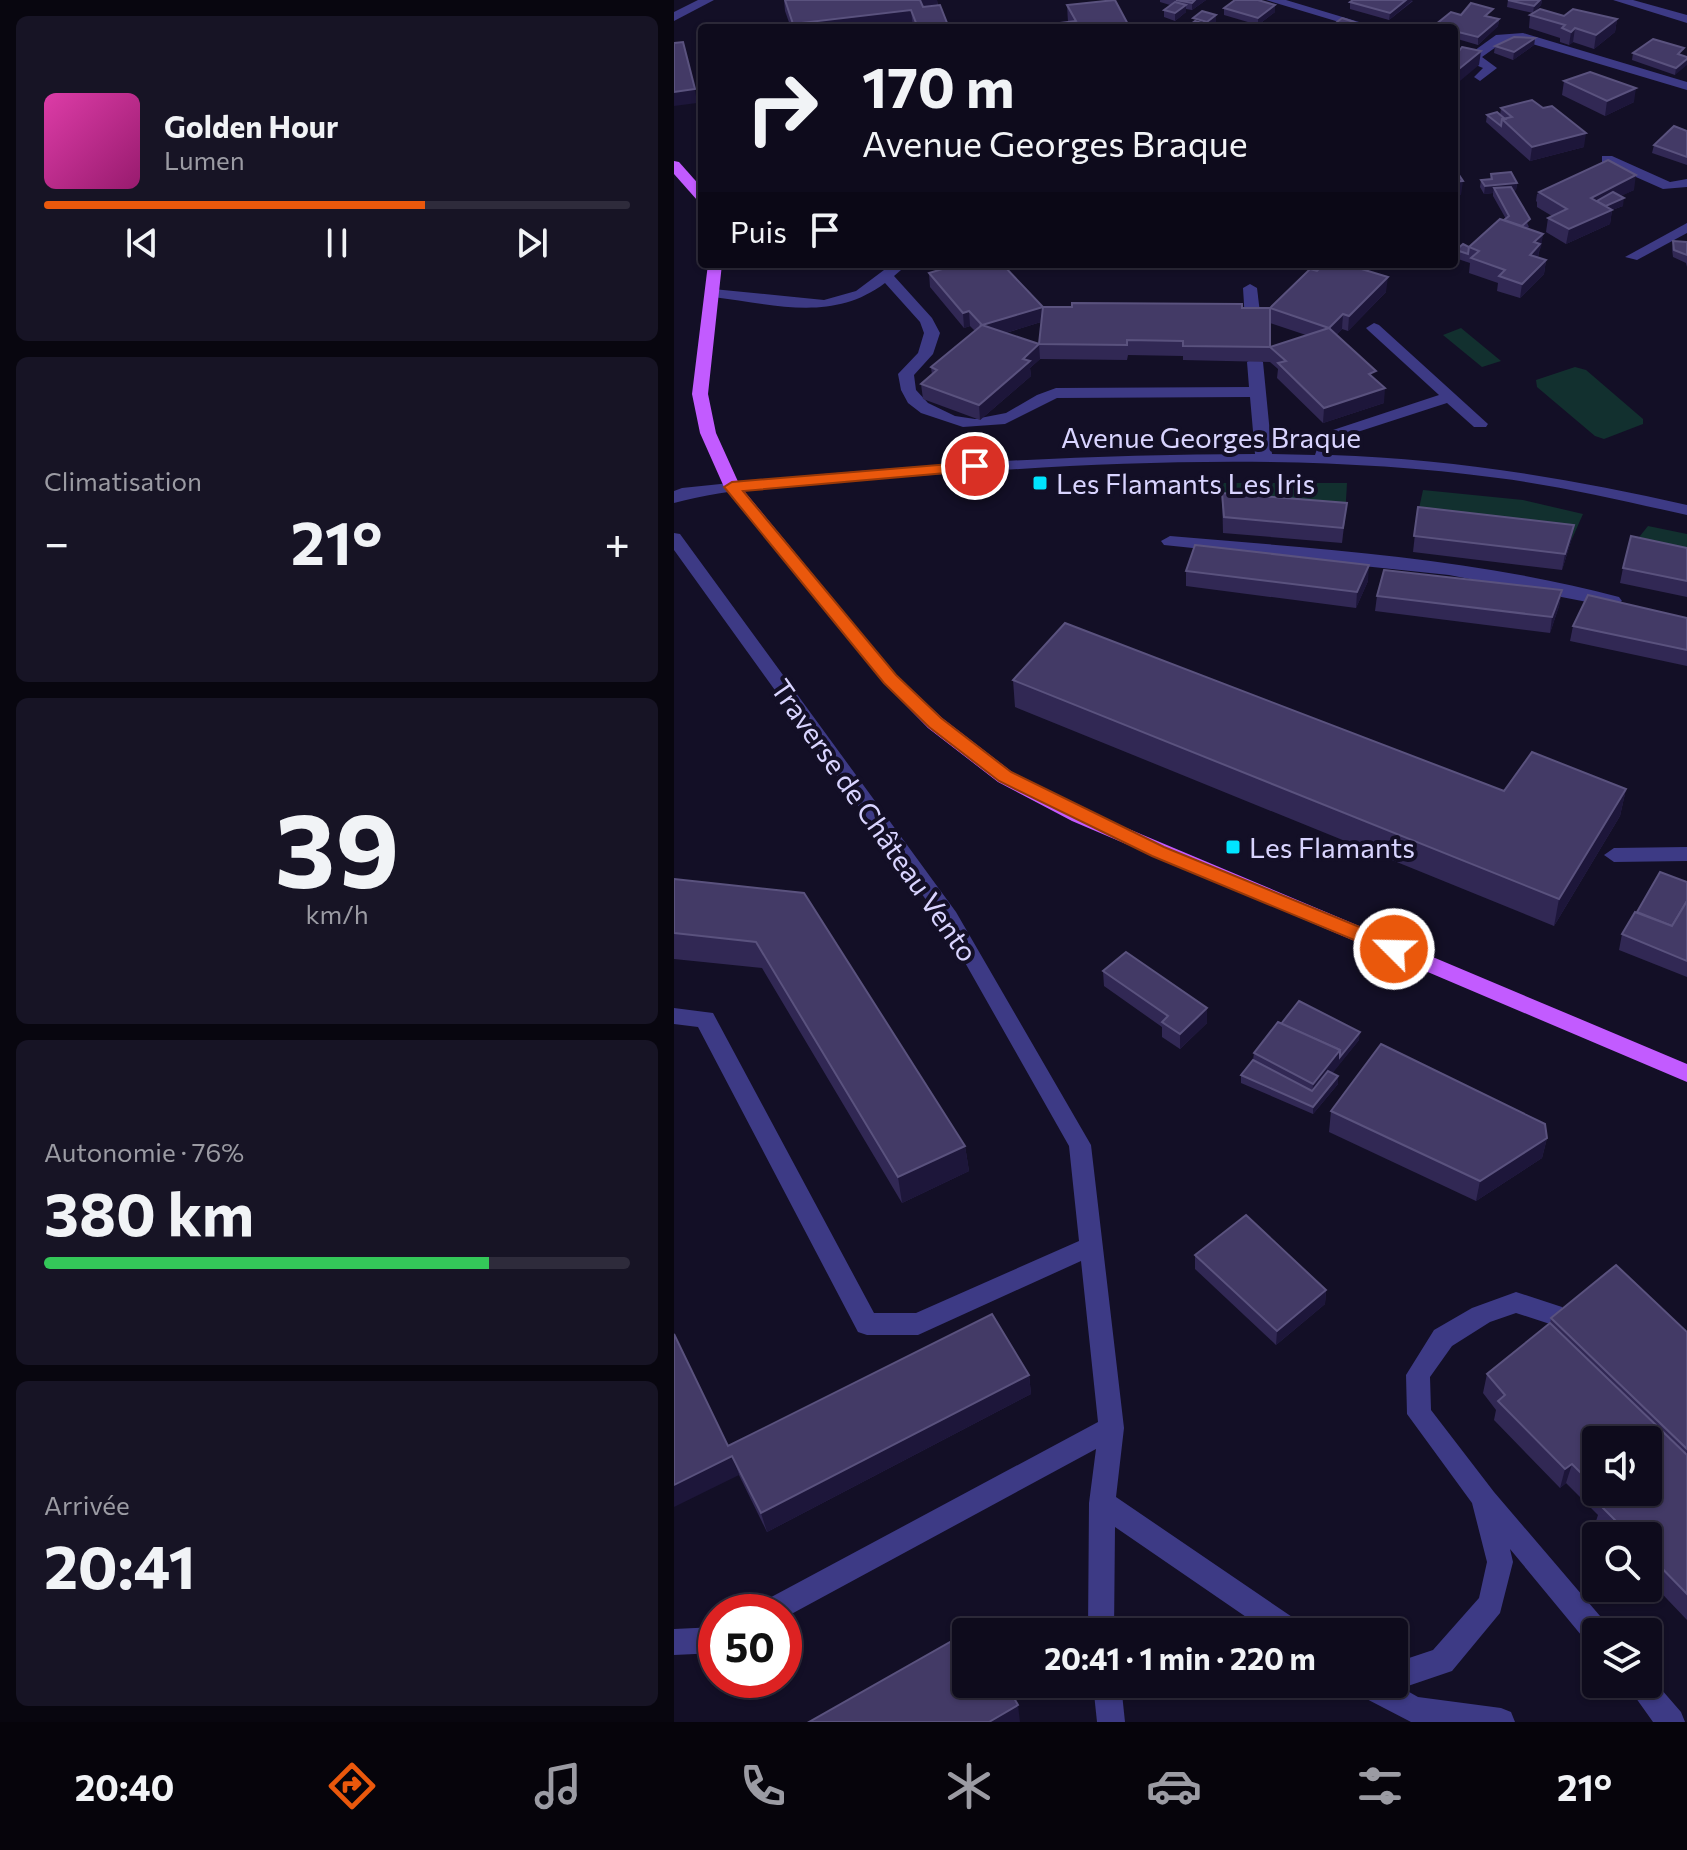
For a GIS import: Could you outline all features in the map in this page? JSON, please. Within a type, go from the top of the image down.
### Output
[{"type":"main road","points":[[674,165],[698,192]]},
{"type":"main road","points":[[715,268],[700,394],[708,433],[732,487],[890,679],[935,723],[1005,777],[1158,851],[1687,1073]]},
{"type":"street","points":[[674,17],[708,0]]},
{"type":"street","points":[[1272,0],[1358,24]]},
{"type":"street","points":[[1619,0],[1687,19]]},
{"type":"street","points":[[1473,57],[1500,38],[1523,37],[1687,86]]},
{"type":"street","points":[[1458,53],[1473,57],[1491,68],[1480,77]]},
{"type":"street","points":[[1607,159],[1668,186],[1687,183]]},
{"type":"street","points":[[1632,257],[1687,227]]},
{"type":"street","points":[[713,293],[825,305],[861,294],[896,268]]},
{"type":"street","points":[[886,276],[927,321],[932,333],[925,354],[906,374],[906,385],[923,408],[944,418],[982,424],[1004,419],[1038,399],[1056,393],[1258,392]]},
{"type":"street","points":[[1250,288],[1253,321]]},
{"type":"street","points":[[1374,328],[1480,424]]},
{"type":"street","points":[[1255,362],[1264,459]]},
{"type":"street","points":[[1321,460],[1328,440],[1336,434],[1450,397]]},
{"type":"street","name":"Avenue Georges Braque","points":[[732,487],[894,471],[1161,459],[1321,460],[1401,464],[1539,479],[1687,510]]},
{"type":"street","points":[[674,498],[682,493],[732,487]]},
{"type":"street","name":"Traverse de Château Vento","points":[[674,538],[949,917],[1080,1145],[1111,1428],[1102,1503],[1101,1618]]},
{"type":"street","points":[[1170,541],[1382,561],[1574,592],[1630,606]]},
{"type":"street","points":[[1614,855],[1687,854]]},
{"type":"street","points":[[674,1016],[705,1019],[867,1324],[918,1324],[1091,1246]]},
{"type":"street","points":[[1553,1314],[1516,1302],[1481,1315],[1443,1338],[1418,1375],[1419,1414],[1584,1618]]},
{"type":"street","points":[[802,1594],[1111,1428]]},
{"type":"street","points":[[1408,1672],[1442,1661],[1491,1604],[1500,1562],[1484,1498]]},
{"type":"street","points":[[1102,1503],[1270,1618]]},
{"type":"street","points":[[674,1642],[698,1641]]},
{"type":"street","points":[[1108,1698],[1111,1722]]},
{"type":"street","points":[[1398,1698],[1415,1710],[1501,1722]]},
{"type":"street","points":[[1651,1698],[1671,1722]]},
{"type":"green space","points":[[1461,328],[1501,361],[1482,367],[1443,335]]},
{"type":"green space","points":[[1575,367],[1586,370],[1643,419],[1643,424],[1604,439],[1595,436],[1537,387],[1536,380]]},
{"type":"green space","points":[[1223,483],[1347,483],[1345,518],[1222,508]]},
{"type":"green space","points":[[1423,490],[1523,500],[1583,514],[1571,541],[1416,522]]},
{"type":"green space","points":[[1648,526],[1687,534],[1687,564],[1628,551]]},
{"type":"building","points":[[785,0],[920,0],[923,7],[940,5],[947,24],[916,24],[911,10],[793,24]]},
{"type":"building","points":[[1115,0],[1128,24],[1052,24],[1076,21],[1067,5]]},
{"type":"building","points":[[1235,0],[1258,0],[1275,5],[1258,18],[1224,8]]},
{"type":"building","points":[[1406,0],[1390,13],[1350,2]]},
{"type":"building","points":[[1508,0],[1540,0],[1534,6]]},
{"type":"building","points":[[1175,2],[1186,5],[1175,13],[1164,10]]},
{"type":"building","points":[[1471,3],[1493,9],[1485,16],[1499,19],[1478,37],[1458,32],[1458,24],[1436,24],[1451,12],[1461,15]]},
{"type":"building","points":[[1540,9],[1564,16],[1573,9],[1617,19],[1596,35],[1575,28],[1571,32],[1562,28],[1565,25],[1530,15]]},
{"type":"building","points":[[1202,11],[1216,15],[1207,22],[1193,18]]},
{"type":"building","points":[[1342,18],[1354,22],[1352,24],[1334,24]]},
{"type":"building","points":[[1514,37],[1535,38],[1514,52],[1495,46]]},
{"type":"building","points":[[1653,39],[1684,48],[1678,54],[1687,59],[1676,68],[1633,53]]},
{"type":"building","points":[[683,42],[695,89],[674,92],[674,43]]},
{"type":"building","points":[[1462,47],[1481,51],[1458,70],[1458,52]]},
{"type":"building","points":[[1590,72],[1636,88],[1607,101],[1564,81]]},
{"type":"building","points":[[1532,100],[1543,108],[1552,106],[1586,133],[1532,147],[1502,119],[1512,117],[1501,108]]},
{"type":"building","points":[[1497,112],[1505,119],[1502,119],[1501,126],[1487,115]]},
{"type":"building","points":[[1674,126],[1687,131],[1687,157],[1654,145]]},
{"type":"building","points":[[1608,160],[1636,175],[1591,198],[1612,210],[1569,229],[1548,218],[1567,209],[1539,192]]},
{"type":"building","points":[[1511,172],[1517,183],[1485,186],[1481,180],[1492,179],[1491,174]]},
{"type":"building","points":[[1511,187],[1530,219],[1522,226],[1504,220],[1509,216],[1494,188]]},
{"type":"building","points":[[1613,192],[1624,198],[1606,206],[1597,201]]},
{"type":"building","points":[[1500,219],[1543,234],[1534,242],[1540,244],[1530,255],[1546,260],[1522,284],[1499,276],[1505,270],[1471,258],[1479,251],[1469,247]]},
{"type":"building","points":[[1673,241],[1687,242],[1687,255],[1674,250]]},
{"type":"building","points":[[1463,244],[1469,247],[1468,254],[1458,251]]},
{"type":"building","points":[[946,268],[1006,268],[1043,307],[982,325],[969,311],[963,313],[929,273]]},
{"type":"building","points":[[1320,268],[1358,268],[1388,277],[1349,316],[1343,314],[1329,328],[1270,308],[1310,269],[1317,271]]},
{"type":"building","points":[[1072,303],[1242,304],[1242,308],[1270,308],[1270,347],[1183,346],[1183,341],[1127,340],[1127,345],[1039,344],[1043,307],[1072,307]]},
{"type":"building","points":[[982,325],[1039,344],[1023,359],[1030,361],[979,405],[921,384],[937,370],[931,367]]},
{"type":"building","points":[[1329,328],[1376,371],[1369,374],[1385,388],[1324,408],[1278,363],[1286,361],[1270,347]]},
{"type":"building","points":[[1222,493],[1347,503],[1343,528],[1224,517]]},
{"type":"building","points":[[1418,507],[1574,525],[1565,554],[1414,536]]},
{"type":"building","points":[[1631,536],[1687,548],[1687,581],[1623,568]]},
{"type":"building","points":[[1195,545],[1369,565],[1357,592],[1186,571]]},
{"type":"building","points":[[1384,570],[1562,590],[1552,617],[1377,596]]},
{"type":"building","points":[[1588,595],[1687,618],[1687,650],[1573,626]]},
{"type":"building","points":[[1065,623],[1504,791],[1532,752],[1626,789],[1559,899],[1013,680]]},
{"type":"building","points":[[1660,872],[1687,882],[1687,901],[1672,926],[1637,912]]},
{"type":"building","points":[[674,879],[804,893],[965,1146],[898,1177],[756,942],[674,933]]},
{"type":"building","points":[[1687,901],[1687,961],[1622,934],[1635,912],[1672,926]]},
{"type":"building","points":[[1126,952],[1207,1008],[1180,1034],[1162,1022],[1168,1016],[1103,971]]},
{"type":"building","points":[[1299,1001],[1360,1032],[1340,1057],[1340,1050],[1281,1024]]},
{"type":"building","points":[[1278,1022],[1340,1050],[1313,1084],[1254,1053]]},
{"type":"building","points":[[1381,1044],[1545,1124],[1547,1138],[1480,1181],[1331,1111]]},
{"type":"building","points":[[1253,1060],[1312,1091],[1328,1071],[1338,1076],[1313,1107],[1241,1075]]},
{"type":"building","points":[[1246,1215],[1326,1290],[1277,1331],[1195,1255]]},
{"type":"building","points":[[1616,1265],[1687,1332],[1687,1449],[1551,1318]]},
{"type":"building","points":[[992,1314],[1029,1375],[761,1513],[732,1456],[674,1485],[674,1334],[728,1446]]},
{"type":"building","points":[[1550,1323],[1657,1426],[1582,1426],[1582,1474],[1572,1464],[1565,1469],[1498,1401],[1505,1395],[1487,1374]]},
{"type":"building","points":[[1662,1431],[1687,1455],[1687,1594],[1662,1568],[1662,1522],[1617,1522],[1601,1506],[1662,1506]]},
{"type":"building","points":[[952,1641],[952,1698],[1014,1698],[1018,1705],[989,1722],[809,1722]]},
{"type":"place","name":"Les Flamants Les Iris","points":[[1040,483]]},
{"type":"place","name":"Les Flamants","points":[[1233,847]]},
{"type":"route","points":[[975,466],[732,487],[890,679],[935,723],[1005,777],[1079,816],[1158,851],[1394,949]]}]
